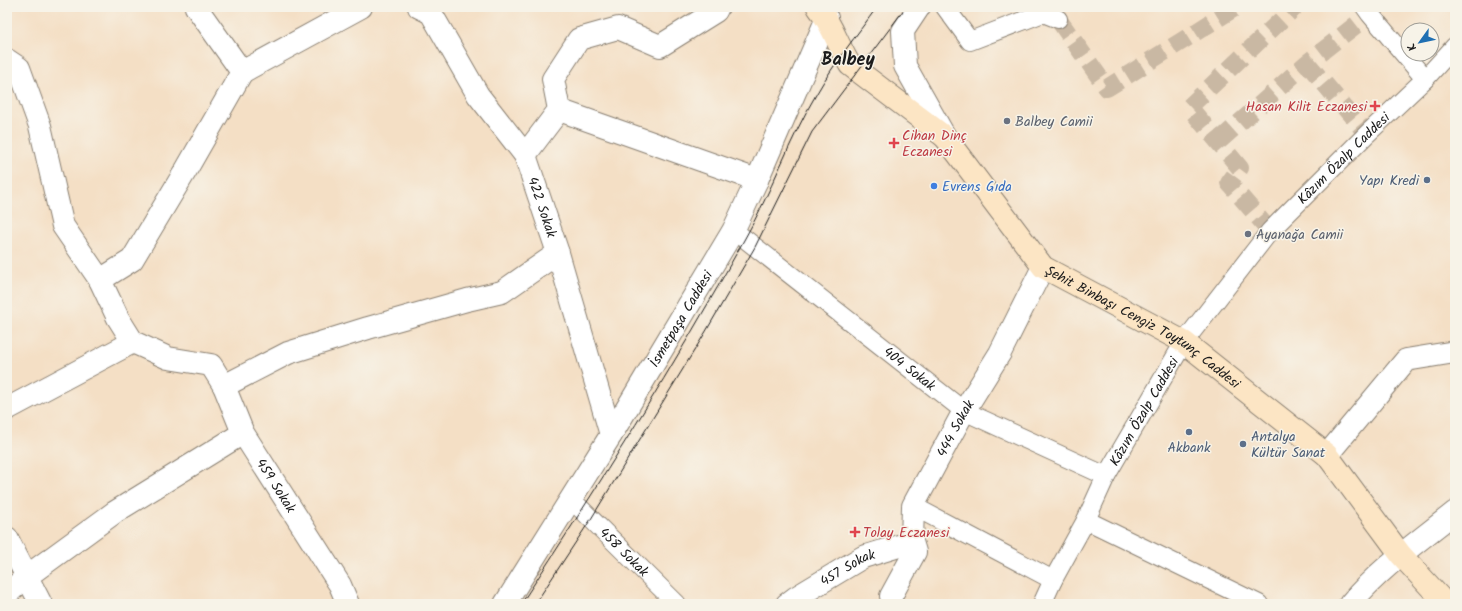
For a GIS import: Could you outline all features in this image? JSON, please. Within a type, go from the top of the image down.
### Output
[{"type":"main road","name":"Şehit Binbaşı Cengiz Toytunç Caddesi","points":[[822,12],[850,65],[945,137],[1043,267],[1184,342],[1327,455],[1401,555],[1446,604]]},
{"type":"street","points":[[196,7],[242,72]]},
{"type":"street","points":[[100,280],[132,260],[242,72],[361,7]]},
{"type":"street","name":"422 Sokak","points":[[419,7],[431,14],[478,95],[525,155],[558,253],[611,435]]},
{"type":"street","points":[[525,155],[559,110],[553,79],[579,38],[618,28],[660,46],[716,11],[718,7]]},
{"type":"street","points":[[918,7],[903,31],[905,66],[945,137]]},
{"type":"street","points":[[945,7],[970,41],[1043,13],[1058,19]]},
{"type":"street","points":[[1365,7],[1425,79]]},
{"type":"street","name":"İsmetpaşa Caddesi","points":[[505,604],[611,435],[733,231],[757,180],[822,12]]},
{"type":"street","name":"Kâzım Özalp Caddesi","points":[[1042,604],[1053,580],[1086,520],[1106,476],[1184,342],[1270,231],[1367,134],[1425,79],[1455,46]]},
{"type":"street","points":[[7,60],[19,68],[40,126],[63,226],[100,280],[118,318],[133,342],[7,409]]},
{"type":"street","points":[[559,110],[757,180]]},
{"type":"street","name":"404 Sokak","points":[[733,231],[745,238],[964,411],[1106,476]]},
{"type":"street","points":[[224,386],[288,353],[368,328],[467,300],[502,292],[558,253]]},
{"type":"street","name":"444 Sokak","points":[[891,596],[915,552],[912,542],[913,506],[964,411],[1000,353],[1043,267]]},
{"type":"street","name":"459 Sokak","points":[[133,342],[168,358],[211,365],[224,386],[243,434],[340,585],[348,604]]},
{"type":"street","points":[[1327,455],[1406,360],[1455,352]]},
{"type":"street","points":[[7,594],[26,577],[114,512],[243,434]]},
{"type":"street","name":"458 Sokak","points":[[571,499],[677,604]]},
{"type":"street","points":[[913,506],[1053,580]]},
{"type":"street","points":[[1350,604],[1365,586],[1455,512]]},
{"type":"street","points":[[1086,520],[1259,604]]},
{"type":"street","points":[[7,538],[41,604]]},
{"type":"street","name":"457 Sokak","points":[[787,604],[863,557],[912,542]]},
{"type":"tunnel","points":[[1058,19],[1107,88],[1236,7]]},
{"type":"tunnel","points":[[1270,231],[1229,183],[1240,168],[1189,107],[1295,7]]},
{"type":"tunnel","points":[[1219,141],[1307,63],[1370,14]]},
{"type":"tunnel","points":[[1307,63],[1367,134]]},
{"type":"tram line","points":[[521,604],[664,379],[754,222],[807,111],[838,60],[877,7]]},
{"type":"tram line","points":[[535,604],[591,519],[705,333],[755,247],[812,132],[906,7]]},
{"type":"place","name":"Hasan Kilit Eczanesi","points":[[1375,106]]},
{"type":"place","name":"Balbey Camii","points":[[1007,121]]},
{"type":"place","name":"Cihan Dinç Eczanesi","points":[[894,143]]},
{"type":"place","name":"Yapı Kredi","points":[[1427,180]]},
{"type":"place","name":"Evrens Gıda","points":[[934,186]]},
{"type":"place","name":"Ayanağa Camii","points":[[1248,234]]},
{"type":"place","name":"Akbank","points":[[1189,432]]},
{"type":"place","name":"Antalya Kültür Sanat","points":[[1243,444]]},
{"type":"place","name":"Tolay Eczanesi","points":[[855,532]]},
{"type":"district","name":"Balbey","points":[[848,59]]}]
